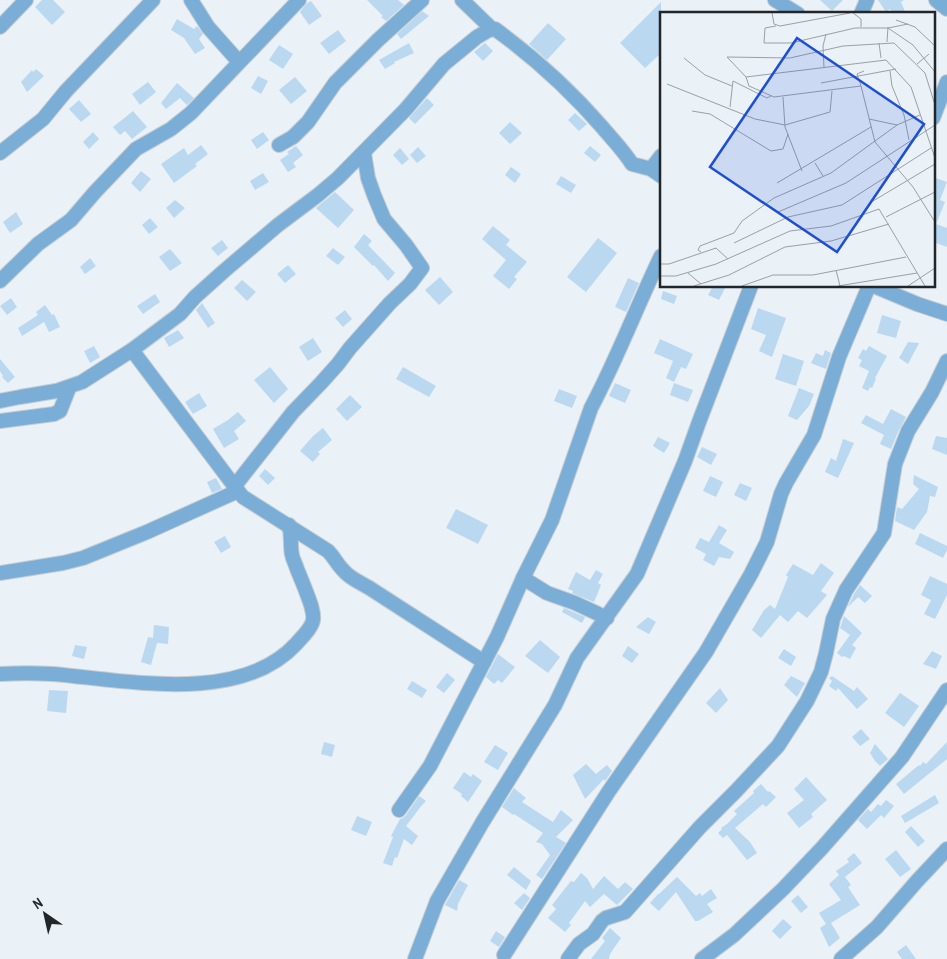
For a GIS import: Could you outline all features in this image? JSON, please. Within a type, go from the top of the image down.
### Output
[{"type":"street","points":[[0,27],[26,0]]},
{"type":"street","points":[[0,154],[43,119],[66,91],[153,0]]},
{"type":"street","points":[[191,0],[208,27],[239,62]]},
{"type":"street","points":[[0,281],[38,244],[71,220],[130,154],[145,143],[171,129],[191,113],[299,0]]},
{"type":"street","points":[[279,145],[293,136],[308,122],[335,83],[422,0]]},
{"type":"street","points":[[462,0],[492,29],[502,34],[540,64],[561,84],[590,114],[632,164],[656,172],[660,159]]},
{"type":"street","points":[[775,0],[795,12]]},
{"type":"street","points":[[862,12],[867,0]]},
{"type":"street","points":[[936,0],[947,9]]},
{"type":"street","points":[[0,401],[56,392],[82,382],[132,350],[180,314],[196,296],[224,271],[278,225],[318,195],[364,153],[406,110],[444,64],[476,37],[492,29]]},
{"type":"street","points":[[934,115],[947,82]]},
{"type":"street","points":[[238,492],[236,487],[238,483],[293,412],[338,364],[390,303],[410,284],[422,268],[384,219],[368,178],[364,153]]},
{"type":"street","points":[[399,810],[430,766],[497,637],[523,578],[552,520],[591,408],[660,258]]},
{"type":"street","points":[[416,959],[437,901],[482,823],[555,705],[577,658],[607,618],[643,562],[685,461],[750,288]]},
{"type":"street","points":[[504,955],[609,791],[706,652],[751,574],[767,542],[783,489],[814,435],[839,357],[868,288]]},
{"type":"street","points":[[879,288],[947,314]]},
{"type":"street","points":[[132,350],[243,497],[328,551],[351,578],[484,662]]},
{"type":"street","points":[[568,959],[579,944],[593,934],[602,921],[625,912],[700,827],[736,792],[778,746],[807,701],[821,672],[832,619],[846,590],[884,533],[895,464],[908,431],[932,392],[947,361]]},
{"type":"street","points":[[0,421],[54,414],[60,411],[69,388]]},
{"type":"street","points":[[0,573],[63,564],[83,558],[238,492]]},
{"type":"street","points":[[0,674],[52,674],[136,683],[185,684],[241,676],[279,660],[304,635],[313,619],[310,602],[292,556],[289,525]]},
{"type":"street","points":[[523,578],[547,592],[607,618]]},
{"type":"street","points":[[702,959],[734,935],[828,841],[902,757],[947,690]]},
{"type":"street","points":[[841,959],[876,927],[947,849]]},
{"type":"building","points":[[42,0],[53,0],[65,12],[52,25],[35,7]]},
{"type":"building","points":[[367,0],[398,0],[404,5],[386,21]]},
{"type":"building","points":[[820,0],[843,0],[832,11]]},
{"type":"building","points":[[878,0],[904,0],[901,2],[905,12],[892,12],[890,9],[886,12]]},
{"type":"building","points":[[311,1],[322,16],[309,25],[300,12]]},
{"type":"building","points":[[661,2],[660,54],[645,68],[620,43]]},
{"type":"building","points":[[422,11],[429,16],[401,39],[397,34]]},
{"type":"building","points":[[177,19],[194,29],[197,26],[203,34],[199,39],[205,48],[195,54],[184,38],[171,30]]},
{"type":"building","points":[[548,23],[566,39],[547,60],[529,44]]},
{"type":"building","points":[[338,30],[346,41],[329,54],[320,43]]},
{"type":"building","points":[[409,43],[414,53],[394,62],[385,69],[379,60]]},
{"type":"building","points":[[485,43],[493,51],[483,61],[474,52]]},
{"type":"building","points":[[279,45],[293,54],[283,69],[269,60]]},
{"type":"building","points":[[36,69],[44,76],[27,92],[21,82],[32,70],[33,72]]},
{"type":"building","points":[[258,76],[268,81],[261,94],[251,88]]},
{"type":"building","points":[[295,77],[307,91],[291,104],[279,90]]},
{"type":"building","points":[[148,82],[156,92],[140,105],[132,94]]},
{"type":"building","points":[[177,83],[194,98],[187,105],[180,98],[166,109],[161,103]]},
{"type":"building","points":[[427,98],[434,105],[415,124],[409,118]]},
{"type":"building","points":[[79,100],[91,114],[81,122],[69,109]]},
{"type":"building","points":[[133,111],[147,127],[132,139],[125,131],[120,135],[113,127]]},
{"type":"building","points":[[575,113],[587,124],[579,131],[568,120]]},
{"type":"building","points":[[510,122],[522,133],[510,144],[499,133]]},
{"type":"building","points":[[93,132],[99,139],[89,149],[83,142]]},
{"type":"building","points":[[263,132],[269,140],[257,149],[251,140]]},
{"type":"building","points":[[201,145],[208,154],[195,164],[197,166],[174,183],[161,164],[184,148],[188,155]]},
{"type":"building","points":[[296,146],[303,155],[293,163],[296,167],[288,172],[280,160]]},
{"type":"building","points":[[590,146],[601,155],[595,162],[584,153]]},
{"type":"building","points":[[418,147],[426,156],[417,163],[410,155]]},
{"type":"building","points":[[400,148],[409,159],[402,165],[393,155]]},
{"type":"building","points":[[511,167],[521,174],[515,183],[505,175]]},
{"type":"building","points":[[141,171],[151,179],[140,192],[131,183]]},
{"type":"building","points":[[263,173],[269,182],[255,190],[250,181]]},
{"type":"building","points":[[561,176],[576,185],[571,193],[556,184]]},
{"type":"building","points":[[934,177],[947,182],[940,200],[945,202],[936,224],[947,228],[947,247],[934,242]]},
{"type":"building","points":[[335,192],[354,210],[338,228],[316,208]]},
{"type":"building","points":[[175,200],[185,208],[174,218],[166,208]]},
{"type":"building","points":[[16,212],[23,224],[10,233],[3,222]]},
{"type":"building","points":[[150,218],[158,227],[149,234],[142,225]]},
{"type":"building","points":[[493,226],[510,240],[506,245],[527,262],[514,277],[517,279],[509,289],[493,276],[506,260],[482,239]]},
{"type":"building","points":[[364,234],[372,241],[368,245],[395,273],[388,281],[354,247]]},
{"type":"building","points":[[598,238],[617,253],[586,292],[567,277]]},
{"type":"building","points":[[222,240],[228,248],[218,256],[211,248]]},
{"type":"building","points":[[333,248],[345,257],[338,265],[326,256]]},
{"type":"building","points":[[170,249],[182,263],[170,271],[159,257]]},
{"type":"building","points":[[90,258],[96,266],[85,274],[80,267]]},
{"type":"building","points":[[288,265],[296,274],[285,283],[277,274]]},
{"type":"building","points":[[440,277],[453,292],[439,305],[425,290]]},
{"type":"building","points":[[628,278],[639,283],[626,312],[615,307]]},
{"type":"building","points":[[242,280],[256,292],[247,301],[234,288]]},
{"type":"building","points":[[712,288],[725,288],[719,300],[708,295]]},
{"type":"building","points":[[663,291],[677,296],[674,304],[661,299]]},
{"type":"building","points":[[155,294],[160,302],[143,314],[137,306]]},
{"type":"building","points":[[11,298],[17,307],[7,315],[0,306]]},
{"type":"building","points":[[202,303],[215,323],[208,328],[196,310]]},
{"type":"building","points":[[45,305],[52,315],[54,314],[60,327],[49,332],[44,322],[22,336],[18,328],[38,315],[36,312]]},
{"type":"building","points":[[758,308],[786,318],[772,357],[759,351],[766,335],[751,329]]},
{"type":"building","points":[[345,310],[352,319],[343,327],[335,318]]},
{"type":"building","points":[[882,315],[901,321],[896,338],[877,333]]},
{"type":"building","points":[[178,330],[184,338],[169,347],[164,338]]},
{"type":"building","points":[[313,338],[322,352],[308,361],[299,347]]},
{"type":"building","points":[[660,339],[693,354],[686,369],[681,367],[674,382],[666,378],[673,361],[654,353]]},
{"type":"building","points":[[908,342],[919,343],[908,364],[899,358]]},
{"type":"building","points":[[94,346],[100,357],[90,363],[84,351]]},
{"type":"building","points":[[869,346],[887,356],[875,378],[872,388],[870,387],[868,391],[862,388],[869,371],[859,366],[862,360],[858,358],[863,349],[866,351]]},
{"type":"building","points":[[825,350],[831,353],[826,369],[811,363],[816,353],[823,356]]},
{"type":"building","points":[[783,354],[804,361],[796,386],[775,379]]},
{"type":"building","points":[[0,359],[15,377],[8,383],[2,377],[0,371]]},
{"type":"building","points":[[270,367],[288,389],[274,403],[254,380]]},
{"type":"building","points":[[403,367],[436,386],[429,397],[396,379]]},
{"type":"building","points":[[615,383],[631,390],[625,403],[609,396]]},
{"type":"building","points":[[674,383],[693,390],[688,402],[670,395]]},
{"type":"building","points":[[799,388],[814,394],[809,406],[797,420],[788,416]]},
{"type":"building","points":[[559,389],[577,396],[572,408],[554,401]]},
{"type":"building","points":[[199,393],[207,406],[193,414],[185,402]]},
{"type":"building","points":[[350,395],[362,407],[347,421],[336,409]]},
{"type":"building","points":[[891,409],[906,417],[891,449],[880,444],[884,435],[861,423],[866,415],[883,424]]},
{"type":"building","points":[[238,412],[246,421],[234,431],[239,439],[224,448],[213,429]]},
{"type":"building","points":[[323,428],[332,440],[318,452],[320,454],[313,462],[300,451]]},
{"type":"building","points":[[936,436],[947,438],[947,455],[932,449]]},
{"type":"building","points":[[658,437],[670,443],[664,453],[653,446]]},
{"type":"building","points":[[843,439],[854,443],[838,478],[825,472],[831,458],[836,461]]},
{"type":"building","points":[[702,447],[717,454],[711,465],[697,457]]},
{"type":"building","points":[[265,469],[275,478],[268,485],[259,476]]},
{"type":"building","points":[[914,475],[938,487],[935,497],[930,496],[927,512],[914,530],[895,521],[897,507],[902,509],[919,489],[913,484]]},
{"type":"building","points":[[710,476],[723,482],[716,497],[703,491]]},
{"type":"building","points":[[216,478],[222,489],[212,493],[207,482]]},
{"type":"building","points":[[740,483],[752,488],[746,501],[734,495]]},
{"type":"building","points":[[456,509],[488,525],[478,544],[446,528]]},
{"type":"building","points":[[719,525],[727,530],[719,543],[734,552],[730,559],[719,557],[714,566],[703,560],[706,554],[695,548],[700,538],[709,542]]},
{"type":"building","points":[[920,533],[947,546],[943,558],[915,544]]},
{"type":"building","points":[[225,536],[231,547],[221,553],[214,542]]},
{"type":"building","points":[[821,563],[834,573],[821,591],[827,595],[807,618],[798,611],[788,622],[780,615],[761,638],[752,630],[764,610],[770,605],[775,609],[788,577],[786,575],[793,564],[813,575]]},
{"type":"building","points":[[596,570],[603,574],[598,583],[601,585],[594,602],[572,593],[573,591],[568,589],[576,572],[590,580]]},
{"type":"building","points":[[930,576],[947,584],[947,595],[935,619],[924,614],[931,600],[921,595]]},
{"type":"building","points":[[860,585],[872,596],[865,603],[858,597],[848,607],[854,594]]},
{"type":"building","points":[[564,608],[585,617],[582,623],[562,612]]},
{"type":"building","points":[[844,616],[862,633],[852,645],[856,648],[850,659],[842,657],[837,653],[850,635],[840,628]]},
{"type":"building","points":[[648,617],[656,622],[649,634],[636,627]]},
{"type":"building","points":[[154,625],[169,627],[168,644],[157,643],[151,665],[141,662],[148,637],[153,638]]},
{"type":"building","points":[[540,640],[560,657],[548,673],[525,656]]},
{"type":"building","points":[[75,645],[87,647],[84,659],[72,656]]},
{"type":"building","points":[[628,646],[639,654],[632,663],[622,656]]},
{"type":"building","points":[[784,649],[796,657],[791,666],[778,658]]},
{"type":"building","points":[[932,651],[942,656],[936,669],[923,664]]},
{"type":"building","points":[[498,654],[515,667],[502,683],[498,680],[494,684],[486,677]]},
{"type":"building","points":[[447,673],[455,680],[444,693],[436,687]]},
{"type":"building","points":[[791,676],[805,683],[797,697],[784,685]]},
{"type":"building","points":[[832,676],[854,691],[857,687],[868,699],[857,709],[838,688],[836,691],[829,686],[832,681],[829,678]]},
{"type":"building","points":[[412,681],[427,690],[422,698],[407,689]]},
{"type":"building","points":[[720,688],[728,700],[716,713],[706,703]]},
{"type":"building","points":[[49,690],[68,691],[66,713],[47,711]]},
{"type":"building","points":[[900,693],[919,706],[904,727],[885,713]]},
{"type":"building","points":[[861,729],[870,739],[860,746],[852,737]]},
{"type":"building","points":[[324,742],[335,745],[332,757],[321,754]]},
{"type":"building","points":[[947,742],[947,759],[904,794],[896,784],[923,762],[926,764]]},
{"type":"building","points":[[875,744],[888,759],[880,766],[870,753]]},
{"type":"building","points":[[495,745],[508,753],[498,770],[484,762]]},
{"type":"building","points":[[586,764],[596,774],[607,765],[612,771],[605,781],[604,779],[585,799],[573,775]]},
{"type":"building","points":[[464,772],[471,777],[473,774],[482,781],[468,802],[461,796],[462,794],[453,788]]},
{"type":"building","points":[[806,777],[827,800],[811,814],[813,817],[799,828],[787,813],[804,800],[794,789]]},
{"type":"building","points":[[761,784],[776,797],[766,807],[763,804],[735,828],[750,842],[757,853],[747,860],[727,835],[723,838],[718,833],[737,814],[734,811]]},
{"type":"building","points":[[514,788],[526,798],[522,802],[553,822],[561,810],[573,820],[556,837],[566,843],[542,879],[536,875],[550,855],[542,844],[536,842],[543,833],[502,807]]},
{"type":"building","points":[[935,795],[939,803],[905,823],[901,816]]},
{"type":"building","points":[[419,796],[426,801],[406,826],[418,836],[412,845],[404,839],[392,866],[383,863],[393,837],[391,836],[400,819],[406,815]]},
{"type":"building","points":[[886,800],[894,806],[884,818],[881,815],[867,829],[858,820],[868,809],[871,812],[878,804],[881,806]]},
{"type":"building","points":[[357,816],[372,822],[366,836],[351,830]]},
{"type":"building","points":[[911,826],[925,841],[918,847],[905,832]]},
{"type":"building","points":[[896,850],[911,869],[900,877],[885,859]]},
{"type":"building","points":[[854,853],[862,863],[845,877],[851,885],[848,887],[860,905],[831,923],[840,938],[829,947],[820,928],[826,924],[819,913],[841,900],[829,884],[839,875],[836,871],[849,862],[847,859]]},
{"type":"building","points":[[514,867],[531,881],[526,890],[507,875]]},
{"type":"building","points":[[581,873],[587,878],[593,889],[604,876],[618,889],[625,882],[633,889],[617,905],[604,894],[590,907],[585,901],[569,923],[571,925],[565,932],[548,918],[556,909],[552,905],[571,881],[574,882]]},
{"type":"building","points":[[677,877],[696,896],[700,893],[702,896],[711,889],[717,898],[707,904],[713,912],[695,921],[676,892],[659,911],[650,903]]},
{"type":"building","points":[[459,880],[468,885],[458,904],[457,911],[445,905]]},
{"type":"building","points":[[524,893],[530,898],[522,910],[514,903]]},
{"type":"building","points":[[798,895],[808,907],[801,913],[791,901]]},
{"type":"building","points":[[783,919],[792,927],[780,939],[772,931]]},
{"type":"building","points":[[610,928],[621,938],[610,954],[609,959],[591,959],[605,941],[602,938]]},
{"type":"building","points":[[496,931],[505,937],[499,947],[490,941]]},
{"type":"building","points":[[906,945],[916,959],[902,959],[897,952]]}]
